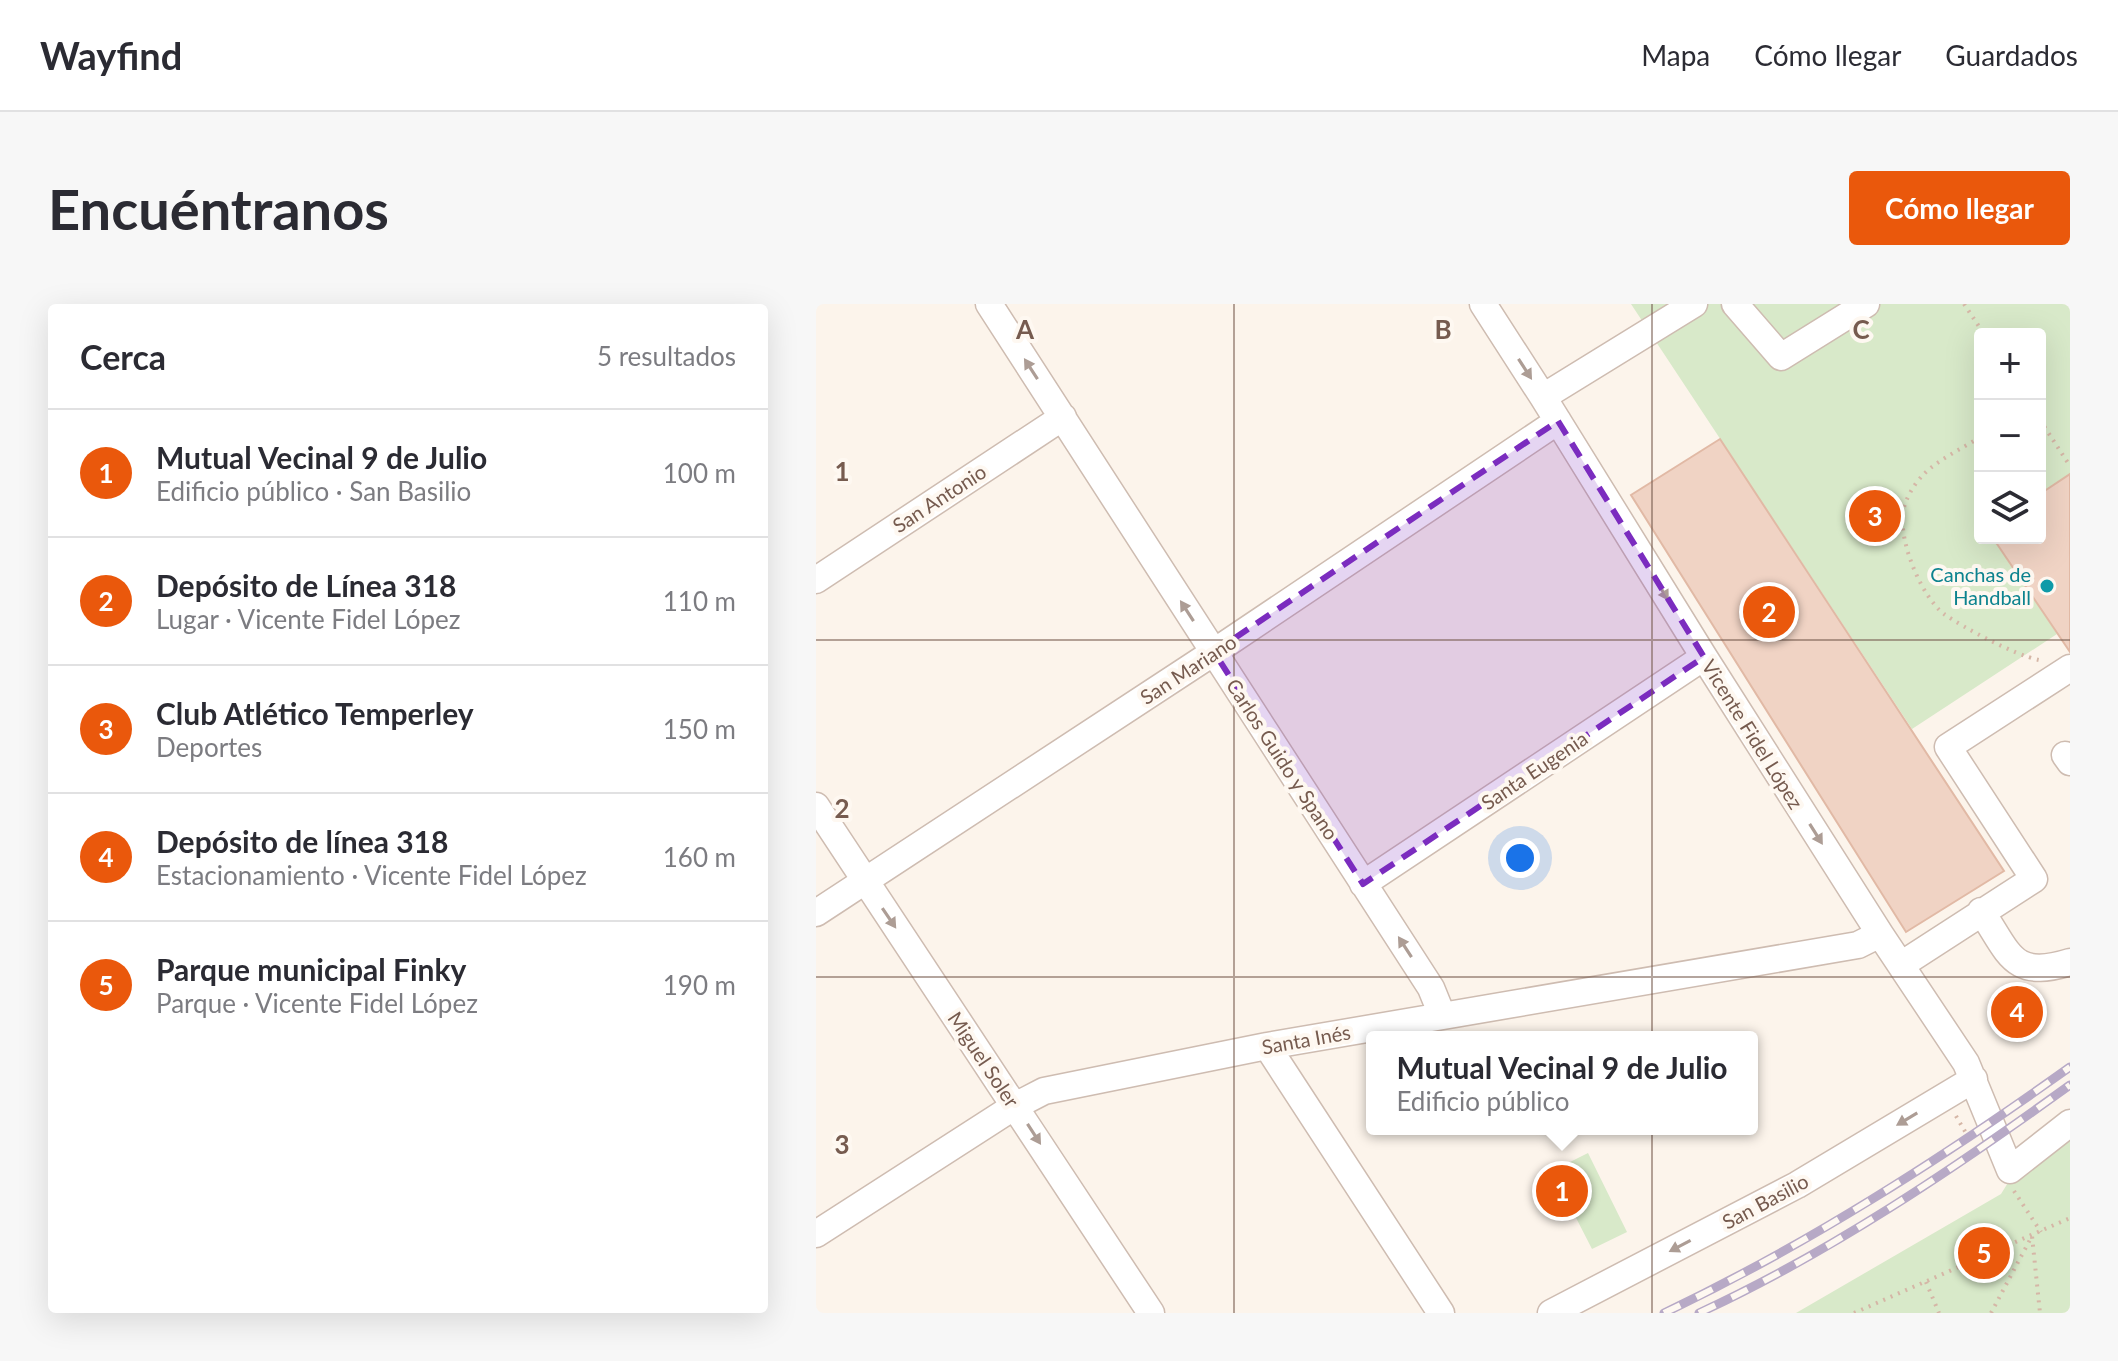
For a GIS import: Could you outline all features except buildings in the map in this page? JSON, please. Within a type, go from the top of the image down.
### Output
[{"type":"street","name":"Carlos Guido y Spano","points":[[989,304],[1431,988],[1442,1015]]},
{"type":"street","name":"Vicente Fidel López","points":[[1483,304],[1974,1079],[2009,1178]]},
{"type":"street","points":[[1543,397],[1694,304]]},
{"type":"street","points":[[1748,308],[1781,357],[1866,304]]},
{"type":"street","name":"San Antonio","points":[[816,580],[1063,417]]},
{"type":"street","name":"San Mariano","points":[[816,913],[1214,652],[1558,421]]},
{"type":"street","name":"Santa Eugenia","points":[[1363,884],[1704,657]]},
{"type":"street","points":[[1901,965],[2034,879],[1948,747],[2058,665]]},
{"type":"street","name":"Miguel Soler","points":[[816,806],[1151,1313]]},
{"type":"street","points":[[1981,911],[2018,964],[2028,968],[2070,962]]},
{"type":"street","name":"Santa Inés","points":[[816,1234],[1028,1098],[1059,1087],[1267,1046],[1858,945],[1880,934]]},
{"type":"street","points":[[1267,1046],[1441,1313]]},
{"type":"street","name":"San Basilio","points":[[1551,1313],[1797,1185],[1974,1079]]},
{"type":"street","points":[[2009,1178],[2070,1123]]},
{"type":"path","points":[[1964,304],[1980,328]]},
{"type":"path","points":[[2046,429],[2070,466]]},
{"type":"path","points":[[1974,441],[1923,474],[1903,512],[1905,541],[1924,590],[1943,613],[2022,656],[2058,665]]},
{"type":"path","points":[[1951,1106],[1976,1151]]},
{"type":"path","points":[[2009,1178],[2041,1232]]},
{"type":"path","points":[[1854,1313],[2070,1218]]},
{"type":"path","points":[[1991,1313],[2032,1236]]},
{"type":"path","points":[[2032,1236],[2040,1313]]},
{"type":"path","points":[[1926,1282],[1939,1313]]},
{"type":"highlighted area","points":[[1558,421],[1704,657],[1363,884],[1214,652]]},
{"type":"green space","points":[[1631,304],[2070,304],[2070,474],[2046,490],[2046,328],[1974,328],[1974,544],[1997,544],[2057,634],[1912,729]]},
{"type":"green space","points":[[2070,1137],[2070,1313],[1796,1313],[2001,1194],[2014,1173]]},
{"type":"green space","points":[[1588,1153],[1627,1232],[1592,1249],[1552,1171]]},
{"type":"railway","points":[[1664,1313],[1821,1230],[1972,1135],[2070,1067]]},
{"type":"railway","points":[[1699,1313],[1796,1264],[1890,1208],[2070,1085]]},
{"type":"place","name":"Club Atlético Temperley","points":[[1875,516]]},
{"type":"place","name":"Canchas de Handball","points":[[2047,586]]},
{"type":"place","name":"Depósito de Línea 318","points":[[1769,612]]},
{"type":"place","name":"Depósito de línea 318","points":[[2017,1012]]},
{"type":"place","name":"Mutual Vecinal 9 de Julio","points":[[1562,1191]]},
{"type":"place","name":"Parque municipal Finky","points":[[1984,1253]]}]
